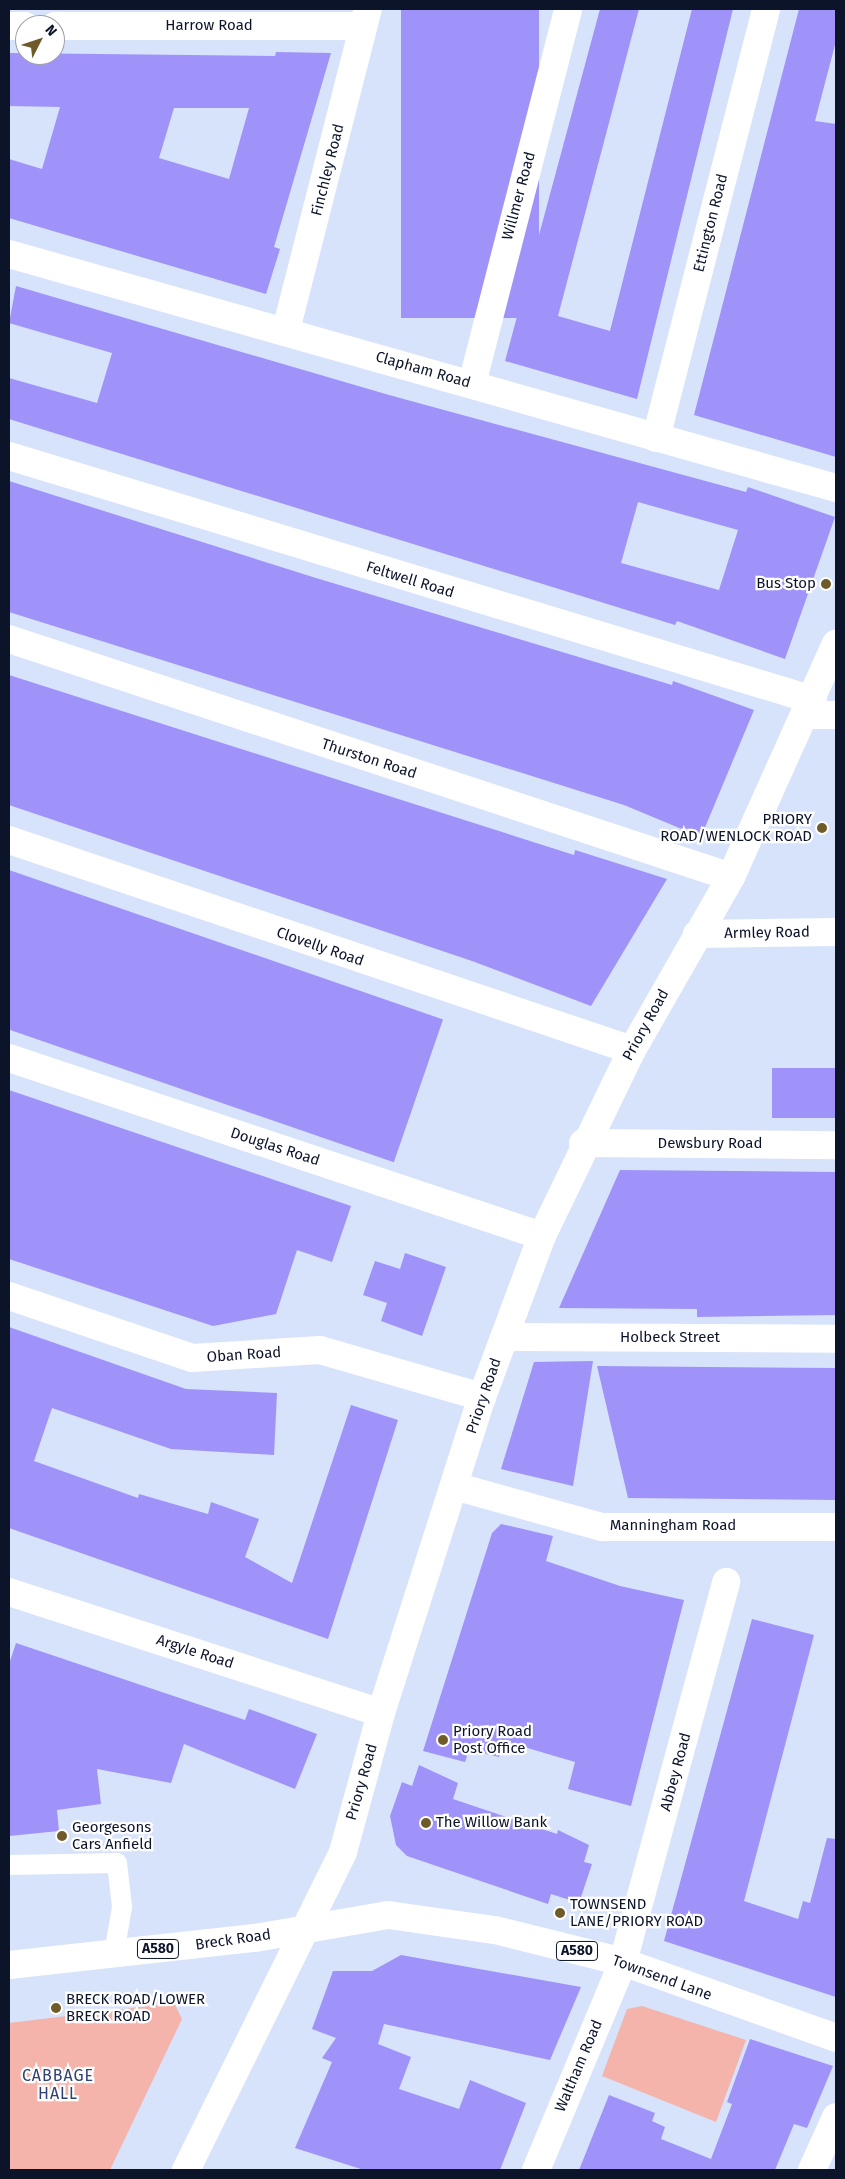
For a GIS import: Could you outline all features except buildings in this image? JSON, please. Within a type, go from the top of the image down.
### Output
[{"type":"street","name":"Willmer Road","points":[[472,384],[568,9]]},
{"type":"street","name":"Ettington Road","points":[[656,438],[766,9]]},
{"type":"street","name":"Harrow Road","points":[[65,26],[365,18]]},
{"type":"street","name":"Finchley Road","points":[[286,330],[365,18]]},
{"type":"street","name":"Clapham Road","points":[[9,254],[286,330],[656,438],[836,488]]},
{"type":"street","name":"Feltwell Road","points":[[9,456],[836,716]]},
{"type":"street","name":"Thurston Road","points":[[9,638],[731,877]]},
{"type":"street","name":"Priory Road","points":[[186,2170],[343,1852],[381,1713],[482,1397],[542,1236],[583,1143],[632,1050],[731,877],[809,708],[836,643]]},
{"type":"street","name":"Clovelly Road","points":[[9,840],[632,1050]]},
{"type":"street","name":"Armley Road","points":[[697,934],[836,932]]},
{"type":"street","name":"Douglas Road","points":[[9,1058],[542,1236]]},
{"type":"street","name":"Dewsbury Road","points":[[583,1143],[836,1145]]},
{"type":"street","name":"Oban Road","points":[[9,1296],[192,1358],[320,1350],[482,1397]]},
{"type":"street","name":"Holbeck Street","points":[[505,1337],[836,1339]]},
{"type":"street","name":"Manningham Road","points":[[454,1486],[602,1527],[836,1527]]},
{"type":"street","name":"Abbey Road","points":[[623,1962],[726,1582]]},
{"type":"street","name":"Argyle Road","points":[[9,1592],[381,1713]]},
{"type":"street","name":"Townsend Lane","points":[[307,1928],[388,1915],[495,1930],[623,1962],[836,2038]]},
{"type":"street","name":"Breck Road","points":[[9,1965],[114,1954],[307,1928]]},
{"type":"street","name":"Waltham Road","points":[[536,2170],[623,1962]]},
{"type":"street","points":[[812,2170],[836,2117]]},
{"type":"lane","points":[[9,1865],[117,1863],[122,1907],[114,1954]]},
{"type":"shaded area","points":[[174,2003],[182,2019],[110,2170],[9,2170],[9,2023]]},
{"type":"shaded area","points":[[642,2006],[746,2040],[716,2122],[602,2076],[627,2009]]},
{"type":"place","name":"Bus Stop","points":[[826,584]]},
{"type":"place","name":"PRIORY ROAD/WENLOCK ROAD","points":[[822,828]]},
{"type":"place","name":"Priory Road Post Office","points":[[443,1740]]},
{"type":"place","name":"The Willow Bank","points":[[426,1823]]},
{"type":"place","name":"Georgesons Cars Anfield","points":[[62,1836]]},
{"type":"place","name":"TOWNSEND LANE/PRIORY ROAD","points":[[560,1913]]},
{"type":"place","name":"BRECK ROAD/LOWER BRECK ROAD","points":[[56,2008]]},
{"type":"district","name":"CABBAGE HALL","points":[[58,2085]]}]
